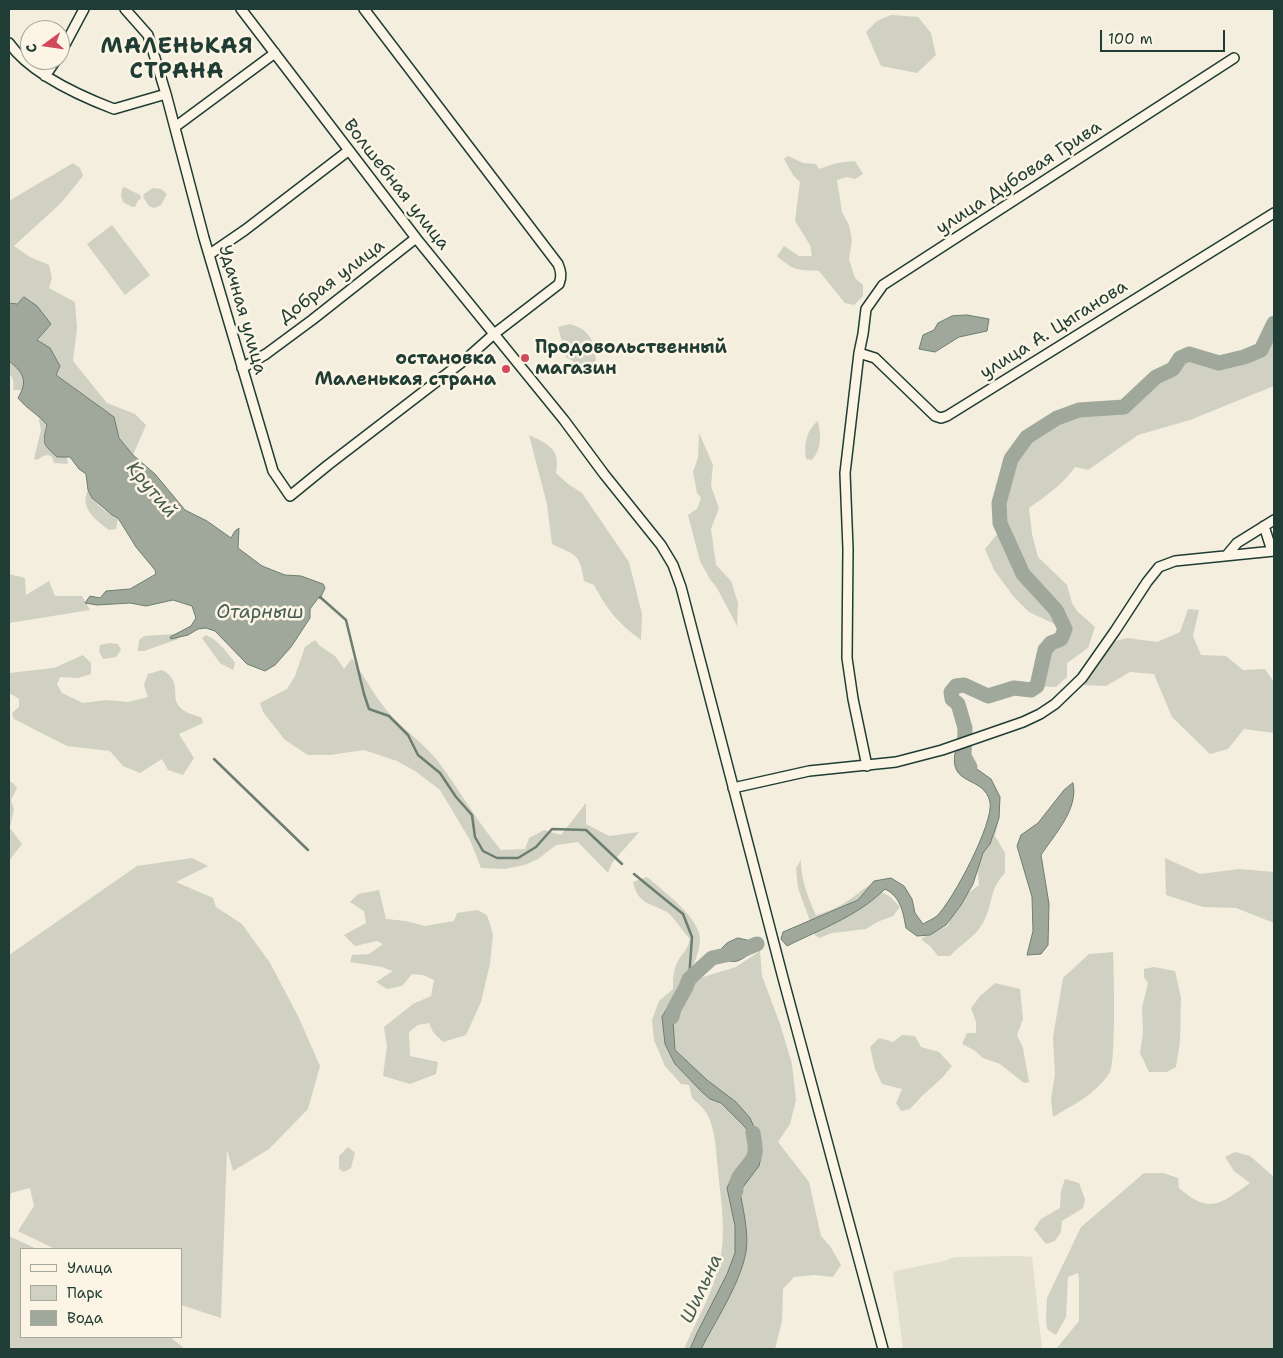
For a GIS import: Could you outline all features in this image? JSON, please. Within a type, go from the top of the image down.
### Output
[{"type":"street","points":[[70,35],[84,9]]},
{"type":"street","name":"Удачная улица","points":[[125,9],[148,35],[166,94],[204,238],[272,471],[290,496],[466,360],[494,334]]},
{"type":"street","name":"Волшебная улица","points":[[242,9],[348,151],[564,420],[604,474],[661,545],[673,564],[681,587],[782,978],[883,1349]]},
{"type":"street","points":[[364,9],[561,270],[559,284],[494,334]]},
{"type":"street","points":[[9,43],[16,54],[45,76],[114,109],[166,94]]},
{"type":"street","points":[[175,127],[275,53]]},
{"type":"street","name":"улица Дубовая Грива","points":[[867,766],[853,699],[848,658],[848,549],[845,473],[866,309],[883,285],[1234,58]]},
{"type":"street","points":[[45,76],[49,70]]},
{"type":"street","points":[[210,254],[245,230],[348,151]]},
{"type":"street","name":"улица А. Цыганова","points":[[859,353],[874,358],[934,416],[941,418],[947,416],[1274,212]]},
{"type":"street","name":"Добрая улица","points":[[242,368],[266,354],[312,320],[416,238]]},
{"type":"street","points":[[1228,555],[1237,543],[1274,520]]},
{"type":"street","points":[[733,788],[809,771],[896,762],[942,750],[1024,722],[1040,714],[1069,692],[1082,678],[1159,567],[1175,561],[1273,551],[1264,526]]},
{"type":"shaded area","points":[[955,1257],[1032,1257],[1042,1349],[903,1349],[893,1273],[895,1271]]},
{"type":"green space","points":[[891,15],[918,17],[931,33],[936,55],[917,73],[881,66],[866,32],[877,21]]},
{"type":"green space","points":[[788,156],[803,163],[816,164],[819,169],[837,163],[855,161],[863,174],[855,179],[847,177],[837,180],[842,212],[849,225],[852,240],[849,259],[855,278],[863,285],[863,296],[854,305],[845,303],[819,271],[796,269],[777,256],[784,246],[799,256],[812,256],[810,245],[795,221],[800,182],[793,175],[784,159]]},
{"type":"green space","points":[[73,163],[80,168],[83,176],[61,203],[14,246],[30,257],[49,265],[52,278],[49,288],[75,302],[77,328],[73,361],[107,403],[135,414],[146,425],[133,455],[119,438],[113,417],[56,375],[37,340],[51,324],[37,306],[24,297],[16,304],[9,302],[9,201]]},
{"type":"green space","points":[[124,187],[140,195],[141,199],[138,200],[135,207],[123,202],[121,196]]},
{"type":"green space","points":[[153,188],[161,189],[167,194],[161,205],[154,208],[149,206],[143,197],[144,194]]},
{"type":"green space","points":[[112,225],[150,275],[125,295],[87,244]]},
{"type":"green space","points":[[1274,323],[1274,386],[1190,420],[1138,435],[1088,470],[1075,467],[1060,484],[1029,508],[1032,534],[1038,557],[1067,585],[1072,603],[1077,611],[1095,627],[1088,648],[1067,663],[1067,677],[1056,687],[1037,686],[1045,650],[1051,643],[1061,639],[1065,629],[1029,612],[1014,597],[994,570],[985,549],[998,533],[1000,523],[999,503],[1011,459],[1027,437],[1057,418],[1079,410],[1124,407],[1156,377],[1173,369],[1180,358],[1189,354],[1219,363],[1244,357],[1261,350]]},
{"type":"green space","points":[[570,324],[582,329],[592,341],[596,360],[589,368],[579,365],[566,357],[558,327]]},
{"type":"green space","points":[[9,361],[22,375],[24,388],[21,390],[13,390],[13,381],[9,373]]},
{"type":"green space","points":[[40,416],[47,425],[43,440],[57,457],[67,457],[68,464],[54,463],[52,457],[48,455],[37,460],[34,459],[41,430]]},
{"type":"green space","points":[[818,421],[820,437],[818,451],[812,460],[806,459],[805,448],[808,433]]},
{"type":"green space","points":[[699,433],[713,465],[711,486],[719,508],[711,529],[716,565],[731,581],[738,603],[737,626],[700,561],[688,515],[697,509],[701,498],[697,493],[693,472],[698,458]]},
{"type":"green space","points":[[529,435],[552,448],[557,458],[556,473],[582,493],[629,562],[642,614],[641,640],[614,616],[594,585],[584,581],[581,565],[576,556],[552,544],[547,504]]},
{"type":"green space","points":[[88,490],[100,507],[118,518],[116,529],[109,530],[90,513],[86,502]]},
{"type":"green space","points":[[9,574],[25,578],[26,595],[49,581],[55,596],[82,596],[90,610],[9,623]]},
{"type":"green space","points":[[1188,609],[1199,610],[1193,636],[1201,655],[1226,656],[1243,670],[1265,669],[1274,682],[1274,733],[1244,729],[1228,749],[1210,754],[1172,717],[1154,674],[1130,672],[1106,686],[1083,685],[1112,642],[1127,638],[1157,642],[1180,632]]},
{"type":"green space","points":[[176,634],[178,639],[144,651],[138,651],[139,640],[144,636]]},
{"type":"green space","points":[[206,635],[218,643],[229,655],[235,663],[233,670],[220,663],[202,638]]},
{"type":"green space","points":[[315,640],[320,646],[335,656],[344,669],[352,658],[387,711],[437,760],[501,850],[525,849],[529,838],[544,830],[561,835],[586,803],[586,824],[609,836],[639,832],[612,863],[608,873],[578,842],[556,845],[538,859],[525,865],[505,869],[481,868],[470,840],[440,790],[415,771],[397,761],[364,750],[330,755],[308,755],[285,740],[263,712],[260,703],[287,689],[295,676],[305,647]]},
{"type":"green space","points":[[118,644],[121,650],[116,657],[103,659],[99,651],[100,645]]},
{"type":"green space","points":[[83,655],[91,663],[91,674],[78,678],[60,677],[57,684],[62,693],[83,703],[106,700],[128,702],[148,697],[144,685],[148,674],[162,670],[169,675],[175,685],[178,706],[202,718],[203,723],[179,734],[194,758],[183,775],[168,770],[162,759],[140,773],[123,766],[110,751],[67,746],[14,719],[12,713],[19,707],[19,699],[11,694],[9,695],[9,673],[54,668]]},
{"type":"green space","points":[[9,781],[17,788],[11,800],[14,809],[10,828],[22,844],[9,861]]},
{"type":"green space","points":[[995,812],[998,823],[995,836],[1005,853],[1005,873],[996,885],[980,928],[950,956],[938,956],[922,938],[948,926],[955,903],[979,885],[977,857]]},
{"type":"green space","points":[[192,858],[208,866],[176,882],[213,898],[216,907],[242,924],[270,963],[298,1016],[320,1066],[308,1109],[269,1149],[233,1171],[227,1150],[221,1318],[182,1305],[182,1248],[53,1248],[18,1231],[34,1206],[30,1188],[11,1193],[9,1212],[9,955],[137,866]]},
{"type":"green space","points":[[1165,858],[1200,874],[1239,869],[1274,872],[1274,923],[1236,908],[1203,907],[1166,895]]},
{"type":"green space","points":[[801,860],[806,888],[816,915],[838,906],[869,885],[868,895],[886,894],[900,907],[893,916],[877,922],[866,929],[832,933],[819,938],[815,935],[798,888],[796,868]]},
{"type":"green space","points":[[647,877],[680,906],[699,932],[698,952],[687,982],[736,967],[760,951],[762,976],[780,1024],[792,1064],[796,1100],[790,1124],[778,1142],[809,1182],[821,1236],[830,1246],[841,1265],[833,1277],[815,1275],[794,1277],[783,1289],[782,1321],[775,1349],[684,1349],[708,1297],[719,1265],[723,1241],[722,1206],[715,1144],[709,1118],[704,1109],[692,1098],[689,1085],[681,1084],[665,1066],[654,1040],[652,1020],[659,1001],[673,989],[675,968],[688,947],[690,939],[667,912],[646,902],[638,895],[633,882]]},
{"type":"green space","points":[[379,890],[386,919],[406,921],[425,926],[454,921],[457,913],[477,910],[487,915],[493,934],[490,964],[481,1002],[466,1035],[443,1042],[433,1032],[429,1023],[418,1025],[409,1032],[410,1056],[438,1062],[436,1074],[410,1084],[383,1076],[387,1046],[384,1027],[413,1004],[431,996],[434,980],[423,975],[412,974],[402,986],[387,989],[376,982],[393,971],[382,967],[350,962],[352,955],[369,954],[383,944],[377,941],[355,946],[344,935],[366,923],[364,911],[350,902],[358,894]]},
{"type":"green space","points":[[1113,952],[1114,1034],[1110,1072],[1091,1093],[1053,1117],[1051,1099],[1055,1074],[1053,1037],[1063,978],[1089,954]]},
{"type":"green space","points":[[1154,967],[1175,971],[1181,998],[1180,1042],[1176,1067],[1167,1072],[1149,1072],[1140,1053],[1143,1032],[1142,1008],[1148,983],[1144,977],[1144,969]]},
{"type":"green space","points":[[995,983],[1020,989],[1023,1019],[1017,1035],[1023,1048],[1029,1082],[1024,1083],[1000,1064],[983,1058],[974,1050],[962,1044],[967,1033],[976,1033],[976,1022],[971,1008],[980,996]]},
{"type":"green space","points":[[902,1035],[915,1036],[921,1047],[939,1052],[952,1066],[910,1109],[901,1111],[896,1103],[902,1089],[882,1084],[875,1069],[870,1047],[879,1038],[893,1042]]},
{"type":"green space","points":[[348,1147],[355,1153],[351,1168],[344,1172],[339,1169],[339,1156]]},
{"type":"green space","points":[[1235,1152],[1250,1156],[1274,1177],[1274,1349],[1056,1349],[1079,1321],[1078,1273],[1068,1277],[1066,1317],[1056,1335],[1047,1329],[1047,1298],[1081,1227],[1144,1173],[1163,1173],[1178,1178],[1179,1188],[1199,1202],[1215,1204],[1223,1201],[1250,1183],[1234,1171],[1225,1157]]},
{"type":"green space","points":[[1065,1179],[1079,1183],[1085,1199],[1083,1208],[1062,1221],[1061,1232],[1055,1241],[1046,1244],[1034,1229],[1041,1219],[1060,1208],[1061,1191]]},
{"type":"green space","points":[[9,1236],[35,1248],[20,1248],[20,1338],[171,1338],[185,1349],[9,1349]]},
{"type":"water","name":"Отарныш","points":[[24,297],[37,306],[51,324],[37,340],[50,348],[60,366],[56,375],[114,417],[119,438],[133,455],[155,474],[185,510],[207,521],[231,538],[239,528],[238,548],[262,566],[285,575],[301,576],[323,584],[325,588],[320,599],[319,597],[310,609],[310,618],[291,647],[275,665],[265,671],[247,664],[215,631],[206,628],[171,639],[170,637],[191,626],[196,618],[192,606],[173,600],[146,606],[130,603],[97,605],[85,603],[90,596],[100,598],[106,591],[130,589],[156,574],[118,518],[92,498],[88,490],[86,474],[79,469],[70,457],[57,457],[46,446],[44,436],[47,425],[18,398],[24,382],[21,373],[9,361],[9,303],[17,304]]},
{"type":"water","points":[[967,315],[989,319],[987,331],[959,337],[935,352],[919,349],[923,335],[934,330],[938,323],[952,316]]},
{"type":"water","points":[[966,749],[967,762],[991,779],[1000,797],[999,818],[990,844],[983,853],[973,884],[961,905],[946,925],[930,935],[917,936],[906,928],[898,901],[895,896],[885,889],[874,899],[851,914],[787,946],[781,939],[783,932],[858,900],[874,881],[891,878],[904,886],[912,899],[915,913],[923,924],[937,916],[953,894],[971,861],[990,812],[990,802],[987,794],[957,771],[955,753]]},
{"type":"water","points":[[1073,783],[1074,793],[1069,812],[1041,855],[1049,904],[1048,945],[1041,954],[1027,955],[1033,931],[1032,897],[1017,846],[1021,835],[1038,823],[1064,790]]},
{"type":"water","points":[[738,938],[751,941],[753,951],[734,962],[713,957],[727,943]]},
{"type":"water","points":[[673,999],[682,1000],[673,1020],[675,1050],[707,1080],[736,1102],[750,1118],[759,1138],[762,1152],[759,1166],[740,1191],[747,1237],[746,1252],[739,1277],[701,1349],[690,1349],[727,1274],[735,1253],[735,1226],[727,1188],[731,1179],[748,1169],[754,1161],[755,1141],[745,1127],[721,1103],[710,1099],[675,1064],[665,1044],[662,1017]]},
{"type":"waterway","name":"Шильна","points":[[970,767],[964,756],[965,728],[958,704],[952,699],[951,692],[956,686],[964,685],[988,696],[1014,688],[1031,690],[1037,686],[1045,650],[1051,643],[1061,639],[1065,629],[1056,610],[1023,574],[1000,523],[999,503],[1011,459],[1027,437],[1057,418],[1079,410],[1124,407],[1156,377],[1173,369],[1180,358],[1189,354],[1219,363],[1244,357],[1261,350],[1274,323]]},
{"type":"waterway","points":[[320,597],[346,620],[369,709],[389,716],[408,735],[418,755],[440,773],[456,797],[472,815],[475,837],[483,851],[497,858],[518,858],[536,847],[552,829],[586,830],[622,864]]},
{"type":"waterway","points":[[214,759],[308,850]]},
{"type":"waterway","points":[[634,874],[683,914],[692,937],[689,979]]},
{"type":"waterway","name":"Шильна","points":[[672,1017],[689,979],[712,958],[735,953],[757,944]]},
{"type":"waterway","name":"Шильна","points":[[736,1191],[739,1176],[752,1161],[755,1153],[753,1133]]},
{"type":"place","name":"Продовольственный магазин","points":[[525,358]]},
{"type":"place","name":"остановка Маленькая страна","points":[[506,369]]},
{"type":"district","name":"МАЛЕНЬКАЯ СТРАНА","points":[[177,60]]},
{"type":"water label","name":"Крутий","points":[[151,490]]}]
